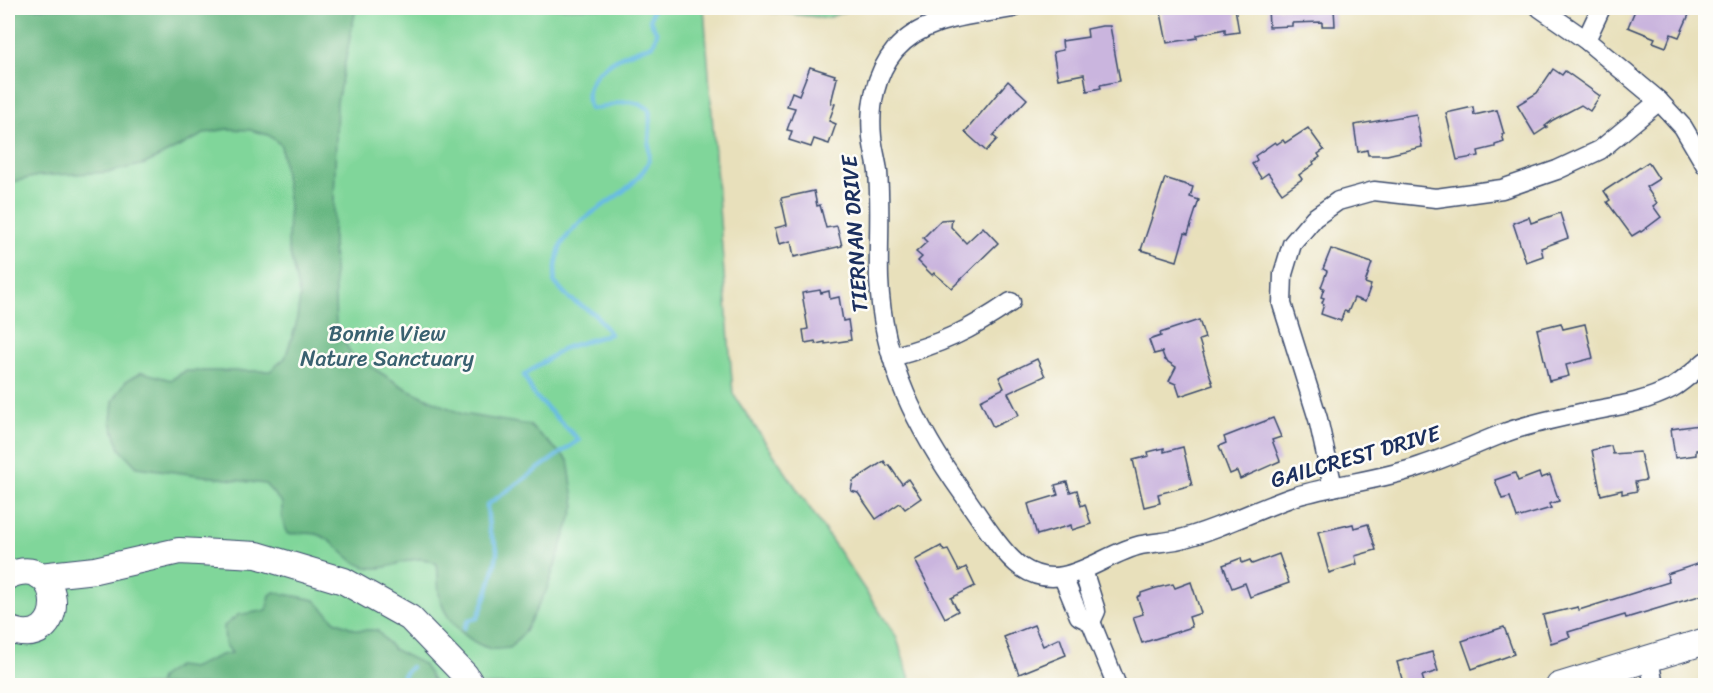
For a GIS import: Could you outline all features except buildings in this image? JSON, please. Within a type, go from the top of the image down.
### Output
[{"type":"street","name":"TIERNAN DRIVE","points":[[1013,8],[946,19],[919,31],[895,51],[879,78],[871,105],[872,139],[878,172],[879,283],[884,321],[901,388],[942,463],[1006,553],[1021,567],[1035,574],[1055,578],[1083,570]]},
{"type":"street","points":[[1586,40],[1601,8]]},
{"type":"street","points":[[1546,9],[1659,101],[1683,127],[1705,165]]},
{"type":"street","points":[[1333,487],[1318,419],[1282,304],[1283,274],[1292,244],[1314,218],[1338,201],[1374,191],[1436,198],[1502,189],[1557,170],[1600,150],[1659,101]]},
{"type":"street","points":[[892,357],[932,346],[956,336],[1011,302]]},
{"type":"street","name":"GAILCREST DRIVE","points":[[1083,570],[1110,555],[1139,545],[1179,540],[1216,528],[1271,504],[1419,467],[1539,422],[1637,403],[1675,387],[1706,362]]},
{"type":"street","points":[[8,576],[23,572],[40,576],[95,570],[179,551],[257,555],[344,581],[410,618],[465,675],[472,686]]},
{"type":"street","points":[[53,610],[60,600],[95,570]]},
{"type":"street","points":[[1083,570],[1096,611],[1091,622]]},
{"type":"street","points":[[11,632],[36,631],[50,619],[54,600],[52,591],[40,576]]},
{"type":"street","points":[[1062,577],[1079,616],[1091,622],[1117,686]]},
{"type":"street","points":[[1559,686],[1706,641]]},
{"type":"street","points":[[1649,659],[1654,686]]},
{"type":"green space","name":"Bonnie View Nature Sanctuary","points":[[8,8],[704,8],[733,394],[896,636],[912,685],[8,685]]},
{"type":"green space","points":[[8,8],[356,8],[337,102],[333,239],[336,328],[352,355],[405,388],[462,414],[529,425],[568,460],[575,506],[547,589],[525,631],[510,648],[493,649],[483,646],[467,637],[454,625],[444,610],[440,598],[437,564],[419,559],[386,567],[366,567],[316,534],[288,534],[282,519],[282,503],[265,484],[137,467],[120,449],[111,422],[113,401],[126,381],[142,372],[171,380],[185,371],[270,371],[285,358],[296,325],[300,297],[288,246],[289,206],[281,145],[268,135],[250,130],[227,129],[206,133],[145,164],[110,172],[38,176],[8,183]]},
{"type":"green space","points":[[730,8],[853,8],[828,18]]},
{"type":"green space","points":[[274,592],[315,600],[335,621],[357,630],[377,630],[393,649],[423,664],[436,685],[158,685],[160,678],[177,666],[192,668],[221,655],[232,653],[225,644],[224,626],[238,615],[267,610],[270,595]]},
{"type":"waterway","points":[[464,628],[469,620],[477,618],[480,612],[495,565],[497,548],[490,533],[487,505],[579,440],[534,395],[524,375],[564,348],[610,334],[596,315],[569,298],[554,282],[556,264],[561,246],[580,222],[629,187],[648,163],[649,109],[626,102],[590,109],[587,96],[590,85],[605,66],[629,53],[653,45],[657,33],[650,20],[653,8]]},
{"type":"waterway","points":[[408,686],[403,675],[411,667]]}]
